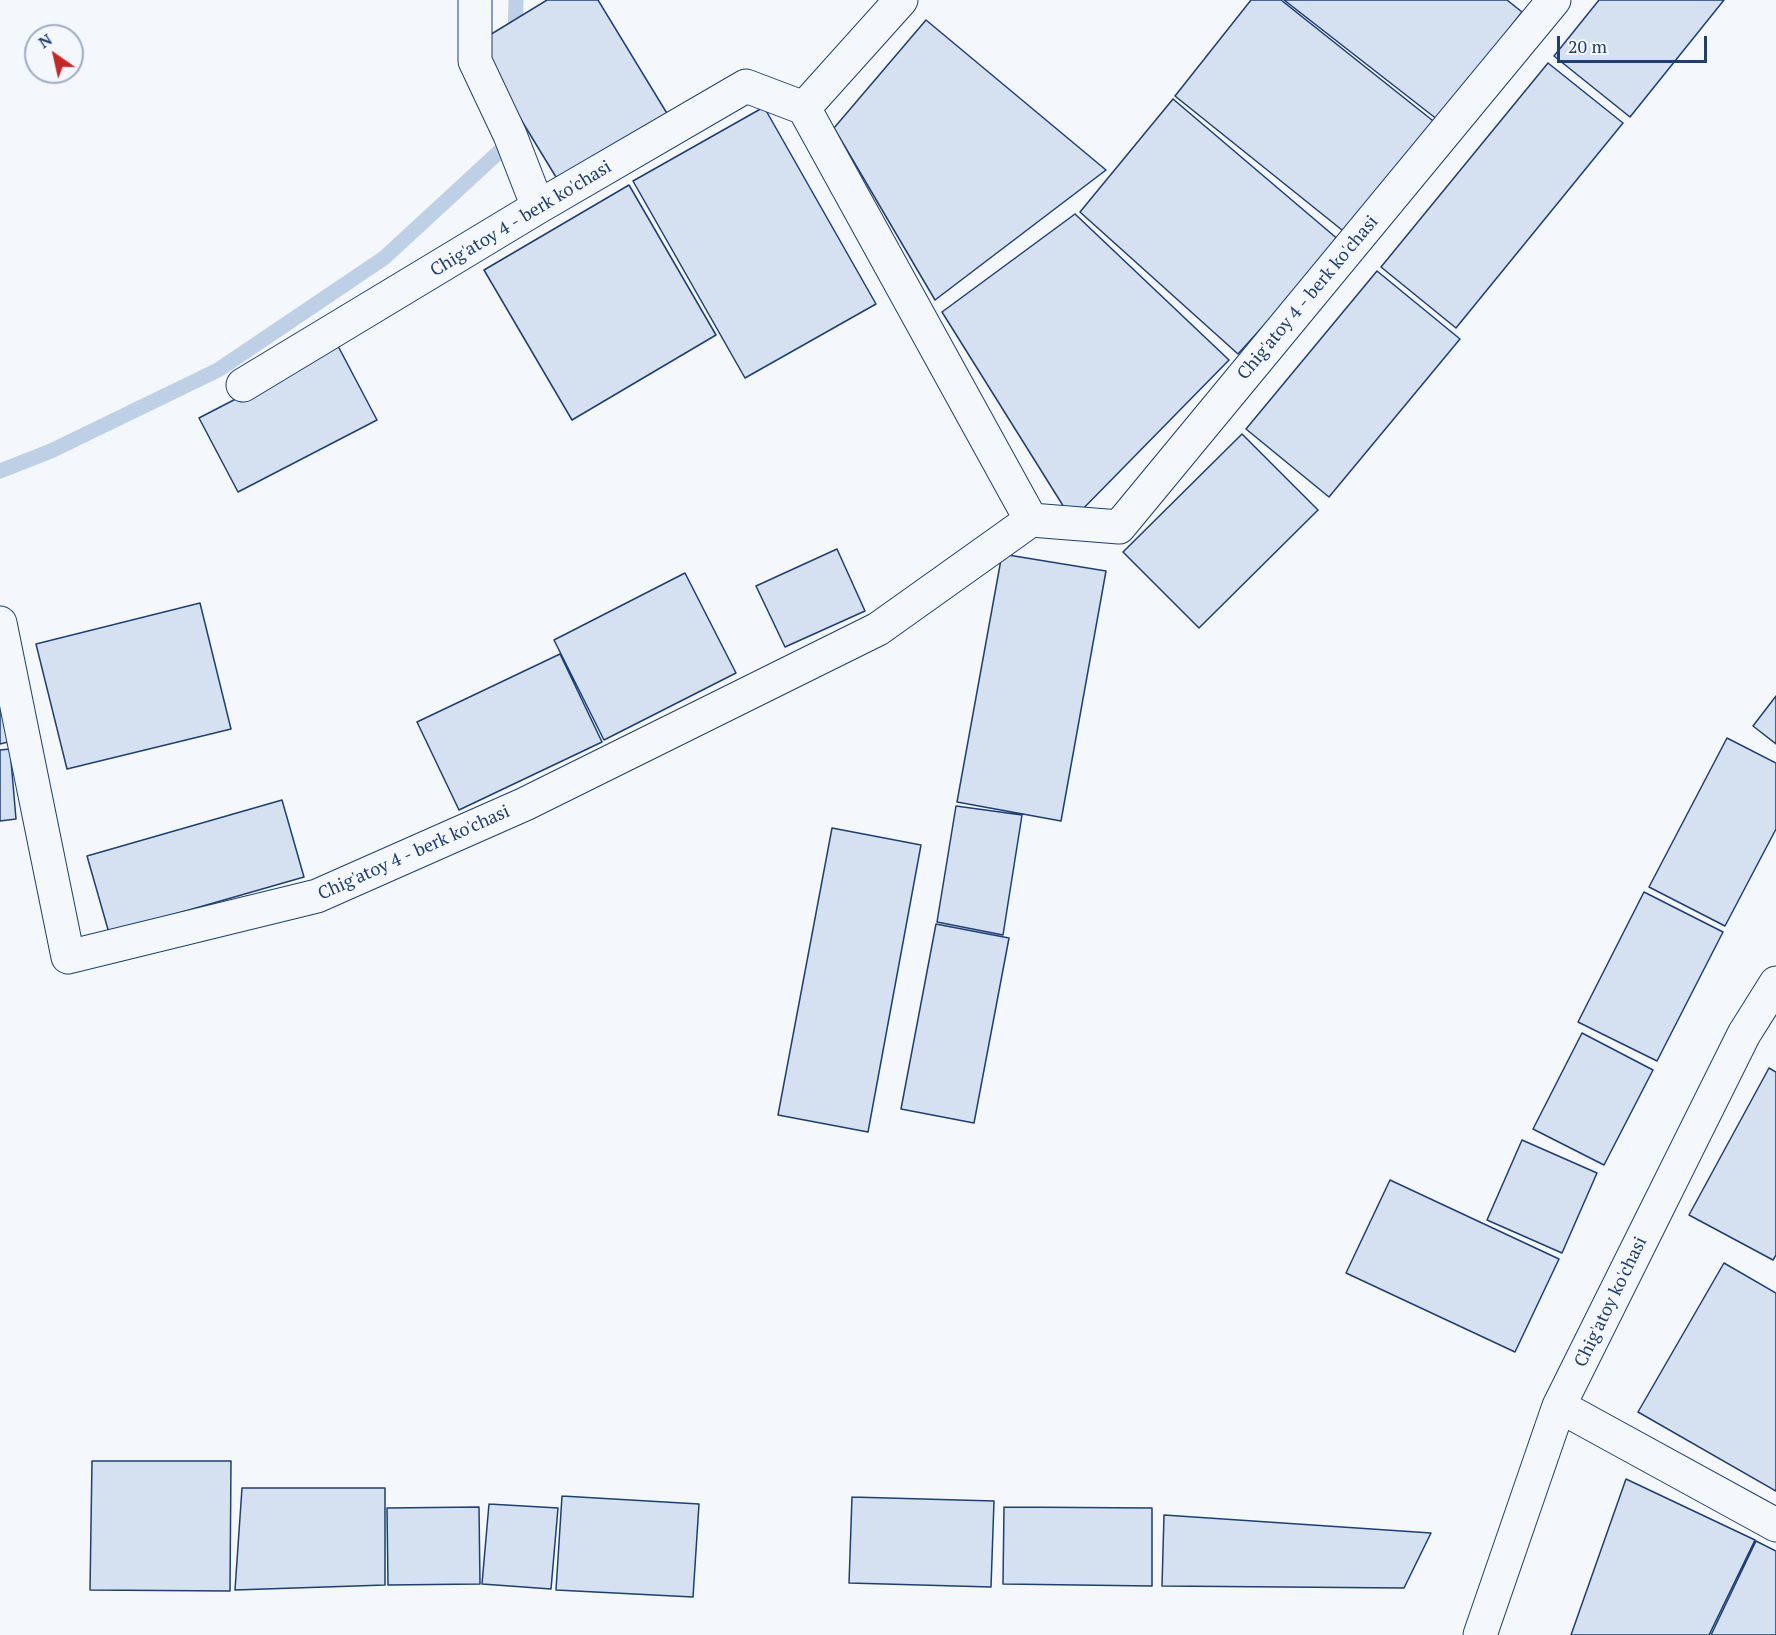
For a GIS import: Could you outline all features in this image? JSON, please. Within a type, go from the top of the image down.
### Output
[{"type":"street","points":[[475,0],[475,61],[510,135],[538,207]]},
{"type":"street","points":[[901,0],[804,108],[1031,520]]},
{"type":"street","name":"Chig'atoy 4 - berk ko'chasi","points":[[0,623],[68,957],[316,896],[525,804],[878,629],[1031,520],[1119,527],[1554,0]]},
{"type":"street","name":"Chig'atoy 4 - berk ko'chasi","points":[[243,385],[538,207],[746,86],[804,108]]},
{"type":"street","name":"Chig'atoy ko'chasi","points":[[1480,1635],[1559,1407],[1744,1034],[1776,983]]},
{"type":"street","points":[[1559,1407],[1776,1525]]},
{"type":"building","points":[[547,0],[598,0],[668,115],[559,182],[475,44]]},
{"type":"building","points":[[1251,0],[1281,0],[1437,124],[1347,234],[1175,96]]},
{"type":"building","points":[[1284,0],[1507,0],[1522,12],[1438,120]]},
{"type":"building","points":[[1599,0],[1724,0],[1630,117],[1554,56]]},
{"type":"building","points":[[926,20],[1106,170],[935,300],[834,128]]},
{"type":"building","points":[[1548,63],[1623,123],[1456,328],[1381,267]]},
{"type":"building","points":[[1173,99],[1340,241],[1238,354],[1080,212]]},
{"type":"building","points":[[764,107],[876,304],[745,378],[633,181]]},
{"type":"building","points":[[629,185],[716,335],[572,420],[484,270]]},
{"type":"building","points":[[1075,214],[1229,360],[1072,520],[942,312]]},
{"type":"building","points":[[1377,271],[1460,339],[1329,497],[1246,429]]},
{"type":"building","points":[[338,346],[377,420],[238,492],[199,418]]},
{"type":"building","points":[[1242,434],[1318,510],[1199,628],[1123,552]]},
{"type":"building","points":[[837,549],[865,611],[785,647],[756,586]]},
{"type":"building","points":[[1002,554],[1106,571],[1061,821],[957,802]]},
{"type":"building","points":[[685,573],[736,673],[604,740],[554,640]]},
{"type":"building","points":[[200,603],[231,729],[67,769],[36,644]]},
{"type":"building","points":[[560,654],[602,742],[459,810],[417,722]]},
{"type":"building","points":[[1776,696],[1776,744],[1753,726]]},
{"type":"building","points":[[0,703],[8,742],[0,744]]},
{"type":"building","points":[[1727,738],[1776,763],[1776,829],[1725,926],[1649,887]]},
{"type":"building","points":[[10,749],[16,819],[0,821],[0,750]]},
{"type":"building","points":[[282,800],[304,877],[109,933],[87,856]]},
{"type":"building","points":[[956,806],[1022,815],[1003,935],[937,922]]},
{"type":"building","points":[[832,828],[921,845],[868,1132],[778,1115]]},
{"type":"building","points":[[1644,892],[1723,932],[1657,1061],[1578,1022]]},
{"type":"building","points":[[936,924],[1009,938],[974,1123],[901,1109]]},
{"type":"building","points":[[1582,1033],[1653,1070],[1604,1165],[1533,1129]]},
{"type":"building","points":[[1769,1068],[1776,1072],[1776,1255],[1773,1260],[1689,1215]]},
{"type":"building","points":[[1522,1140],[1597,1173],[1562,1253],[1487,1220]]},
{"type":"building","points":[[1390,1180],[1559,1259],[1515,1352],[1346,1273]]},
{"type":"building","points":[[1724,1263],[1776,1293],[1776,1491],[1638,1412]]},
{"type":"building","points":[[92,1461],[231,1461],[230,1591],[90,1590]]},
{"type":"building","points":[[1626,1479],[1755,1540],[1709,1635],[1571,1635]]},
{"type":"building","points":[[242,1488],[385,1488],[385,1585],[235,1590]]},
{"type":"building","points":[[562,1496],[699,1504],[693,1597],[556,1590]]},
{"type":"building","points":[[852,1497],[994,1501],[991,1587],[849,1583]]},
{"type":"building","points":[[489,1504],[558,1508],[551,1589],[482,1584]]},
{"type":"building","points":[[479,1507],[480,1584],[388,1585],[387,1508]]},
{"type":"building","points":[[1004,1507],[1152,1508],[1152,1586],[1003,1584]]},
{"type":"building","points":[[1164,1515],[1431,1533],[1404,1588],[1162,1586]]},
{"type":"building","points":[[1756,1541],[1776,1551],[1776,1635],[1711,1635]]},
{"type":"waterway","points":[[515,39],[516,0]]},
{"type":"waterway","points":[[0,471],[51,451],[218,370],[384,258],[513,139]]}]
